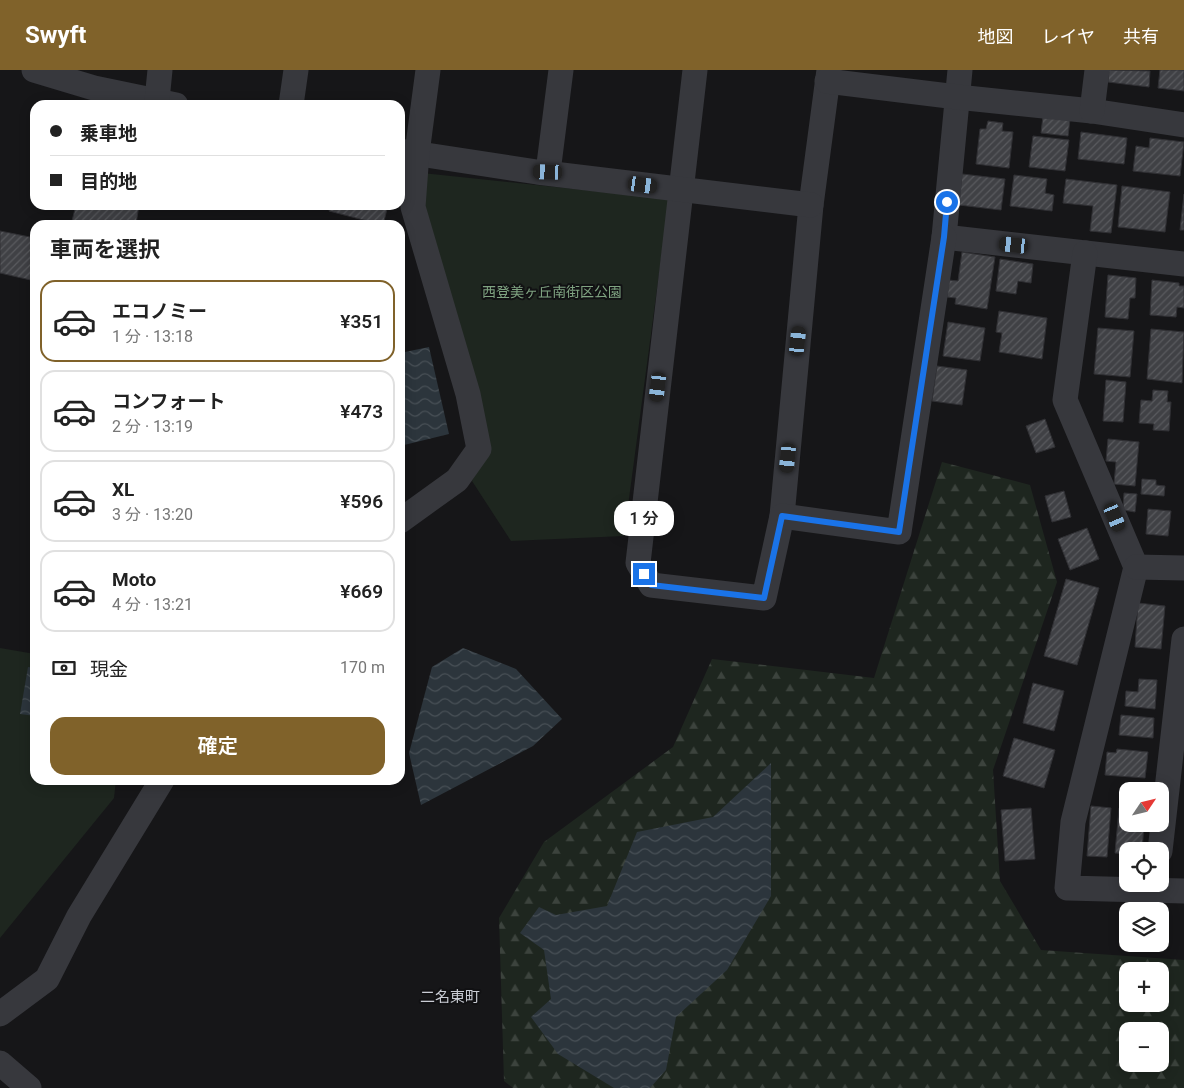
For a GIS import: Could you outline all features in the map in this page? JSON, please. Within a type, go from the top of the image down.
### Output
[{"type":"street","points":[[34,70],[94,88],[156,100]]},
{"type":"street","points":[[160,70],[166,100]]},
{"type":"street","points":[[293,100],[296,70]]},
{"type":"street","points":[[405,517],[457,480],[479,449],[468,394],[414,207],[408,152],[428,70]]},
{"type":"street","points":[[548,172],[561,70]]},
{"type":"street","points":[[695,70],[638,563],[651,585],[764,598],[782,516],[811,205],[828,75],[957,97],[1092,111],[1184,125]]},
{"type":"street","points":[[782,516],[899,532],[944,237],[960,70]]},
{"type":"street","points":[[1092,111],[1096,70]]},
{"type":"street","points":[[408,152],[681,190],[811,205]]},
{"type":"street","points":[[944,237],[1184,264]]},
{"type":"street","points":[[1084,253],[1066,400],[1136,567],[1073,822],[1067,888],[1119,888]]},
{"type":"street","points":[[1136,567],[1184,568]]},
{"type":"street","points":[[1161,842],[1184,639]]},
{"type":"street","points":[[0,1014],[47,979],[80,916],[159,785]]},
{"type":"street","points":[[1169,889],[1184,891]]},
{"type":"street","points":[[0,1063],[29,1088]]},
{"type":"green space","name":"西登美ヶ丘南街区公園","points":[[422,173],[669,199],[624,536],[511,541],[472,481],[488,450],[420,210]]},
{"type":"green space","points":[[942,462],[1030,485],[1057,582],[993,770],[1000,881],[1041,950],[1184,960],[1184,1088],[513,1088],[504,1081],[499,918],[544,842],[673,747],[712,659],[874,678]]},
{"type":"green space","points":[[0,648],[30,653],[30,785],[115,785],[114,798],[0,938]]},
{"type":"water","points":[[429,347],[449,434],[405,445],[405,352]]},
{"type":"water","points":[[463,648],[516,669],[562,719],[533,746],[421,805],[409,753],[432,667]]},
{"type":"water","points":[[28,667],[30,667],[30,715],[20,714]]},
{"type":"water","points":[[771,763],[771,896],[727,970],[676,1017],[666,1070],[650,1088],[614,1088],[558,1054],[531,1017],[551,999],[544,950],[520,933],[539,907],[556,915],[607,906],[637,832],[713,817]]},
{"type":"building","points":[[1109,70],[1150,71],[1149,87],[1108,82]]},
{"type":"building","points":[[1160,70],[1184,70],[1184,91],[1158,88]]},
{"type":"building","points":[[1043,116],[1070,119],[1068,136],[1041,133]]},
{"type":"building","points":[[988,121],[1003,123],[1002,131],[1013,132],[1009,168],[976,164],[980,129],[986,129]]},
{"type":"building","points":[[1081,132],[1127,138],[1124,164],[1078,159]]},
{"type":"building","points":[[1033,136],[1069,140],[1065,171],[1029,167]]},
{"type":"building","points":[[1150,138],[1184,142],[1180,176],[1133,171],[1136,146],[1149,148]]},
{"type":"building","points":[[962,174],[1005,179],[1001,210],[959,205]]},
{"type":"building","points":[[1014,175],[1047,179],[1045,193],[1054,195],[1052,211],[1010,206]]},
{"type":"building","points":[[1066,179],[1117,185],[1111,233],[1090,231],[1093,206],[1063,203]]},
{"type":"building","points":[[1122,186],[1170,192],[1165,232],[1118,227]]},
{"type":"building","points":[[1184,194],[1184,230],[1180,230]]},
{"type":"building","points":[[75,210],[138,210],[137,220],[72,220]]},
{"type":"building","points":[[387,210],[384,220],[364,220],[329,211]]},
{"type":"building","points":[[0,231],[30,237],[30,280],[0,273]]},
{"type":"building","points":[[962,252],[995,257],[987,309],[955,304],[956,298],[947,297],[949,280],[958,281]]},
{"type":"building","points":[[1000,259],[1033,264],[1031,283],[1018,281],[1016,294],[996,291]]},
{"type":"building","points":[[1108,275],[1136,278],[1135,298],[1130,298],[1128,319],[1105,317]]},
{"type":"building","points":[[1152,280],[1179,283],[1179,286],[1184,286],[1184,308],[1177,307],[1176,317],[1150,315]]},
{"type":"building","points":[[999,311],[1047,318],[1042,359],[999,352],[1002,333],[996,332]]},
{"type":"building","points":[[948,322],[985,328],[980,361],[943,356]]},
{"type":"building","points":[[1098,328],[1134,331],[1130,377],[1094,374]]},
{"type":"building","points":[[1151,329],[1184,332],[1182,383],[1147,379]]},
{"type":"building","points":[[937,366],[967,370],[962,405],[932,401]]},
{"type":"building","points":[[1106,380],[1126,382],[1123,422],[1103,421]]},
{"type":"building","points":[[1153,390],[1168,391],[1167,402],[1171,402],[1169,431],[1153,430],[1154,424],[1139,423],[1141,400],[1152,401]]},
{"type":"building","points":[[1045,419],[1055,447],[1036,453],[1026,426]]},
{"type":"building","points":[[1108,439],[1139,442],[1135,486],[1114,484],[1116,462],[1106,461]]},
{"type":"building","points":[[1142,479],[1156,480],[1156,485],[1165,486],[1164,496],[1141,494]]},
{"type":"building","points":[[1064,491],[1071,517],[1052,522],[1045,496]]},
{"type":"building","points":[[1124,493],[1137,494],[1135,512],[1123,510]]},
{"type":"building","points":[[1148,509],[1171,511],[1168,536],[1146,534]]},
{"type":"building","points":[[1087,528],[1099,559],[1070,570],[1058,539]]},
{"type":"building","points":[[1066,579],[1099,588],[1077,665],[1044,656]]},
{"type":"building","points":[[1138,603],[1165,606],[1161,649],[1135,647]]},
{"type":"building","points":[[1139,679],[1157,680],[1155,709],[1125,706],[1126,691],[1138,692]]},
{"type":"building","points":[[1033,683],[1064,691],[1054,731],[1023,723]]},
{"type":"building","points":[[1121,715],[1154,718],[1153,738],[1119,735]]},
{"type":"building","points":[[1014,738],[1055,750],[1044,788],[1003,776]]},
{"type":"building","points":[[1117,749],[1148,752],[1145,778],[1105,775],[1107,752],[1116,753]]},
{"type":"building","points":[[1091,806],[1111,808],[1107,857],[1087,856]]},
{"type":"building","points":[[1031,808],[1035,859],[1005,861],[1001,810]]},
{"type":"building","points":[[1119,808],[1119,832],[1143,832],[1143,842],[1119,842],[1119,853],[1115,853]]},
{"type":"district","name":"二名東町","points":[[450,997]]},
{"type":"route","points":[[644,574],[651,585],[764,598],[782,516],[899,532],[944,237],[947,202]]}]
